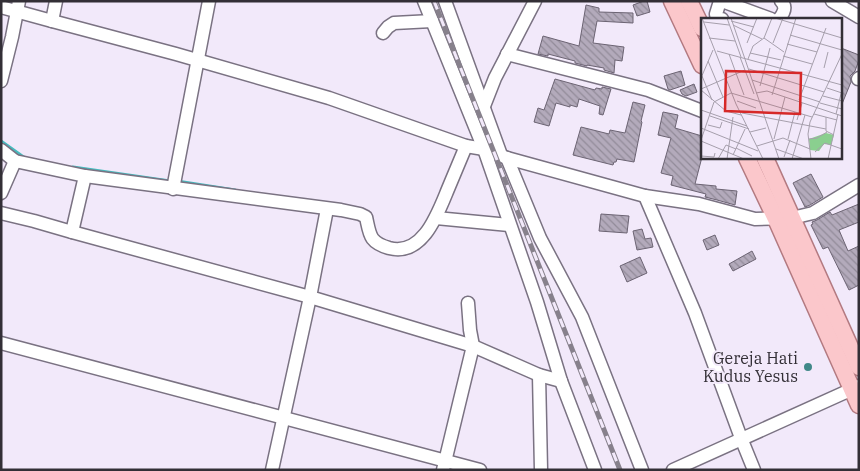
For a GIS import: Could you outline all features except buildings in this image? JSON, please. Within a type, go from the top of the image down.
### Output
[{"type":"main road","points":[[672,1],[698,31]]},
{"type":"main road","points":[[689,1],[698,31],[701,56]]},
{"type":"main road","points":[[748,159],[784,218]]},
{"type":"main road","points":[[764,159],[784,218],[830,322],[855,388],[859,405]]},
{"type":"main road","points":[[830,322],[859,367]]},
{"type":"street","points":[[52,21],[56,1]]},
{"type":"street","points":[[174,184],[209,1]]},
{"type":"street","points":[[424,1],[484,149],[509,226],[537,302],[561,381],[595,470]]},
{"type":"street","points":[[445,1],[504,156],[540,238],[582,317],[642,470]]},
{"type":"street","points":[[484,106],[494,78],[535,1]]},
{"type":"street","points":[[717,18],[716,14],[721,1],[768,18]]},
{"type":"street","points":[[780,1],[784,4],[785,8],[780,18]]},
{"type":"street","points":[[832,1],[859,17]]},
{"type":"street","points":[[1,6],[18,6],[52,21],[329,98],[466,146],[484,149],[645,196],[698,204],[755,219],[784,218],[813,213],[859,185]]},
{"type":"street","points":[[1,81],[18,6]]},
{"type":"street","points":[[383,33],[394,24],[432,22]]},
{"type":"street","points":[[507,54],[648,90],[701,111]]},
{"type":"street","points":[[1,150],[15,161],[85,176],[174,184],[364,215],[370,235],[374,240],[383,246],[403,249],[411,247],[425,235],[436,218],[466,146]]},
{"type":"street","points":[[1,193],[15,161]]},
{"type":"street","points":[[72,232],[85,176]]},
{"type":"street","points":[[645,196],[695,313],[754,470]]},
{"type":"street","points":[[272,470],[310,297],[326,209]]},
{"type":"street","points":[[1,213],[310,297],[473,346],[539,375],[561,381]]},
{"type":"street","points":[[436,218],[509,226]]},
{"type":"street","points":[[444,465],[473,346],[468,304]]},
{"type":"street","points":[[1,342],[283,417],[444,465],[480,470]]},
{"type":"street","points":[[539,375],[541,470]]},
{"type":"street","points":[[673,470],[855,388]]},
{"type":"waterway","points":[[1,141],[25,158]]},
{"type":"waterway","points":[[73,167],[170,181]]},
{"type":"waterway","points":[[177,181],[235,190]]},
{"type":"railway","points":[[434,1],[620,470]]},
{"type":"place","name":"Gereja Hati Kudus Yesus","points":[[808,367]]}]
